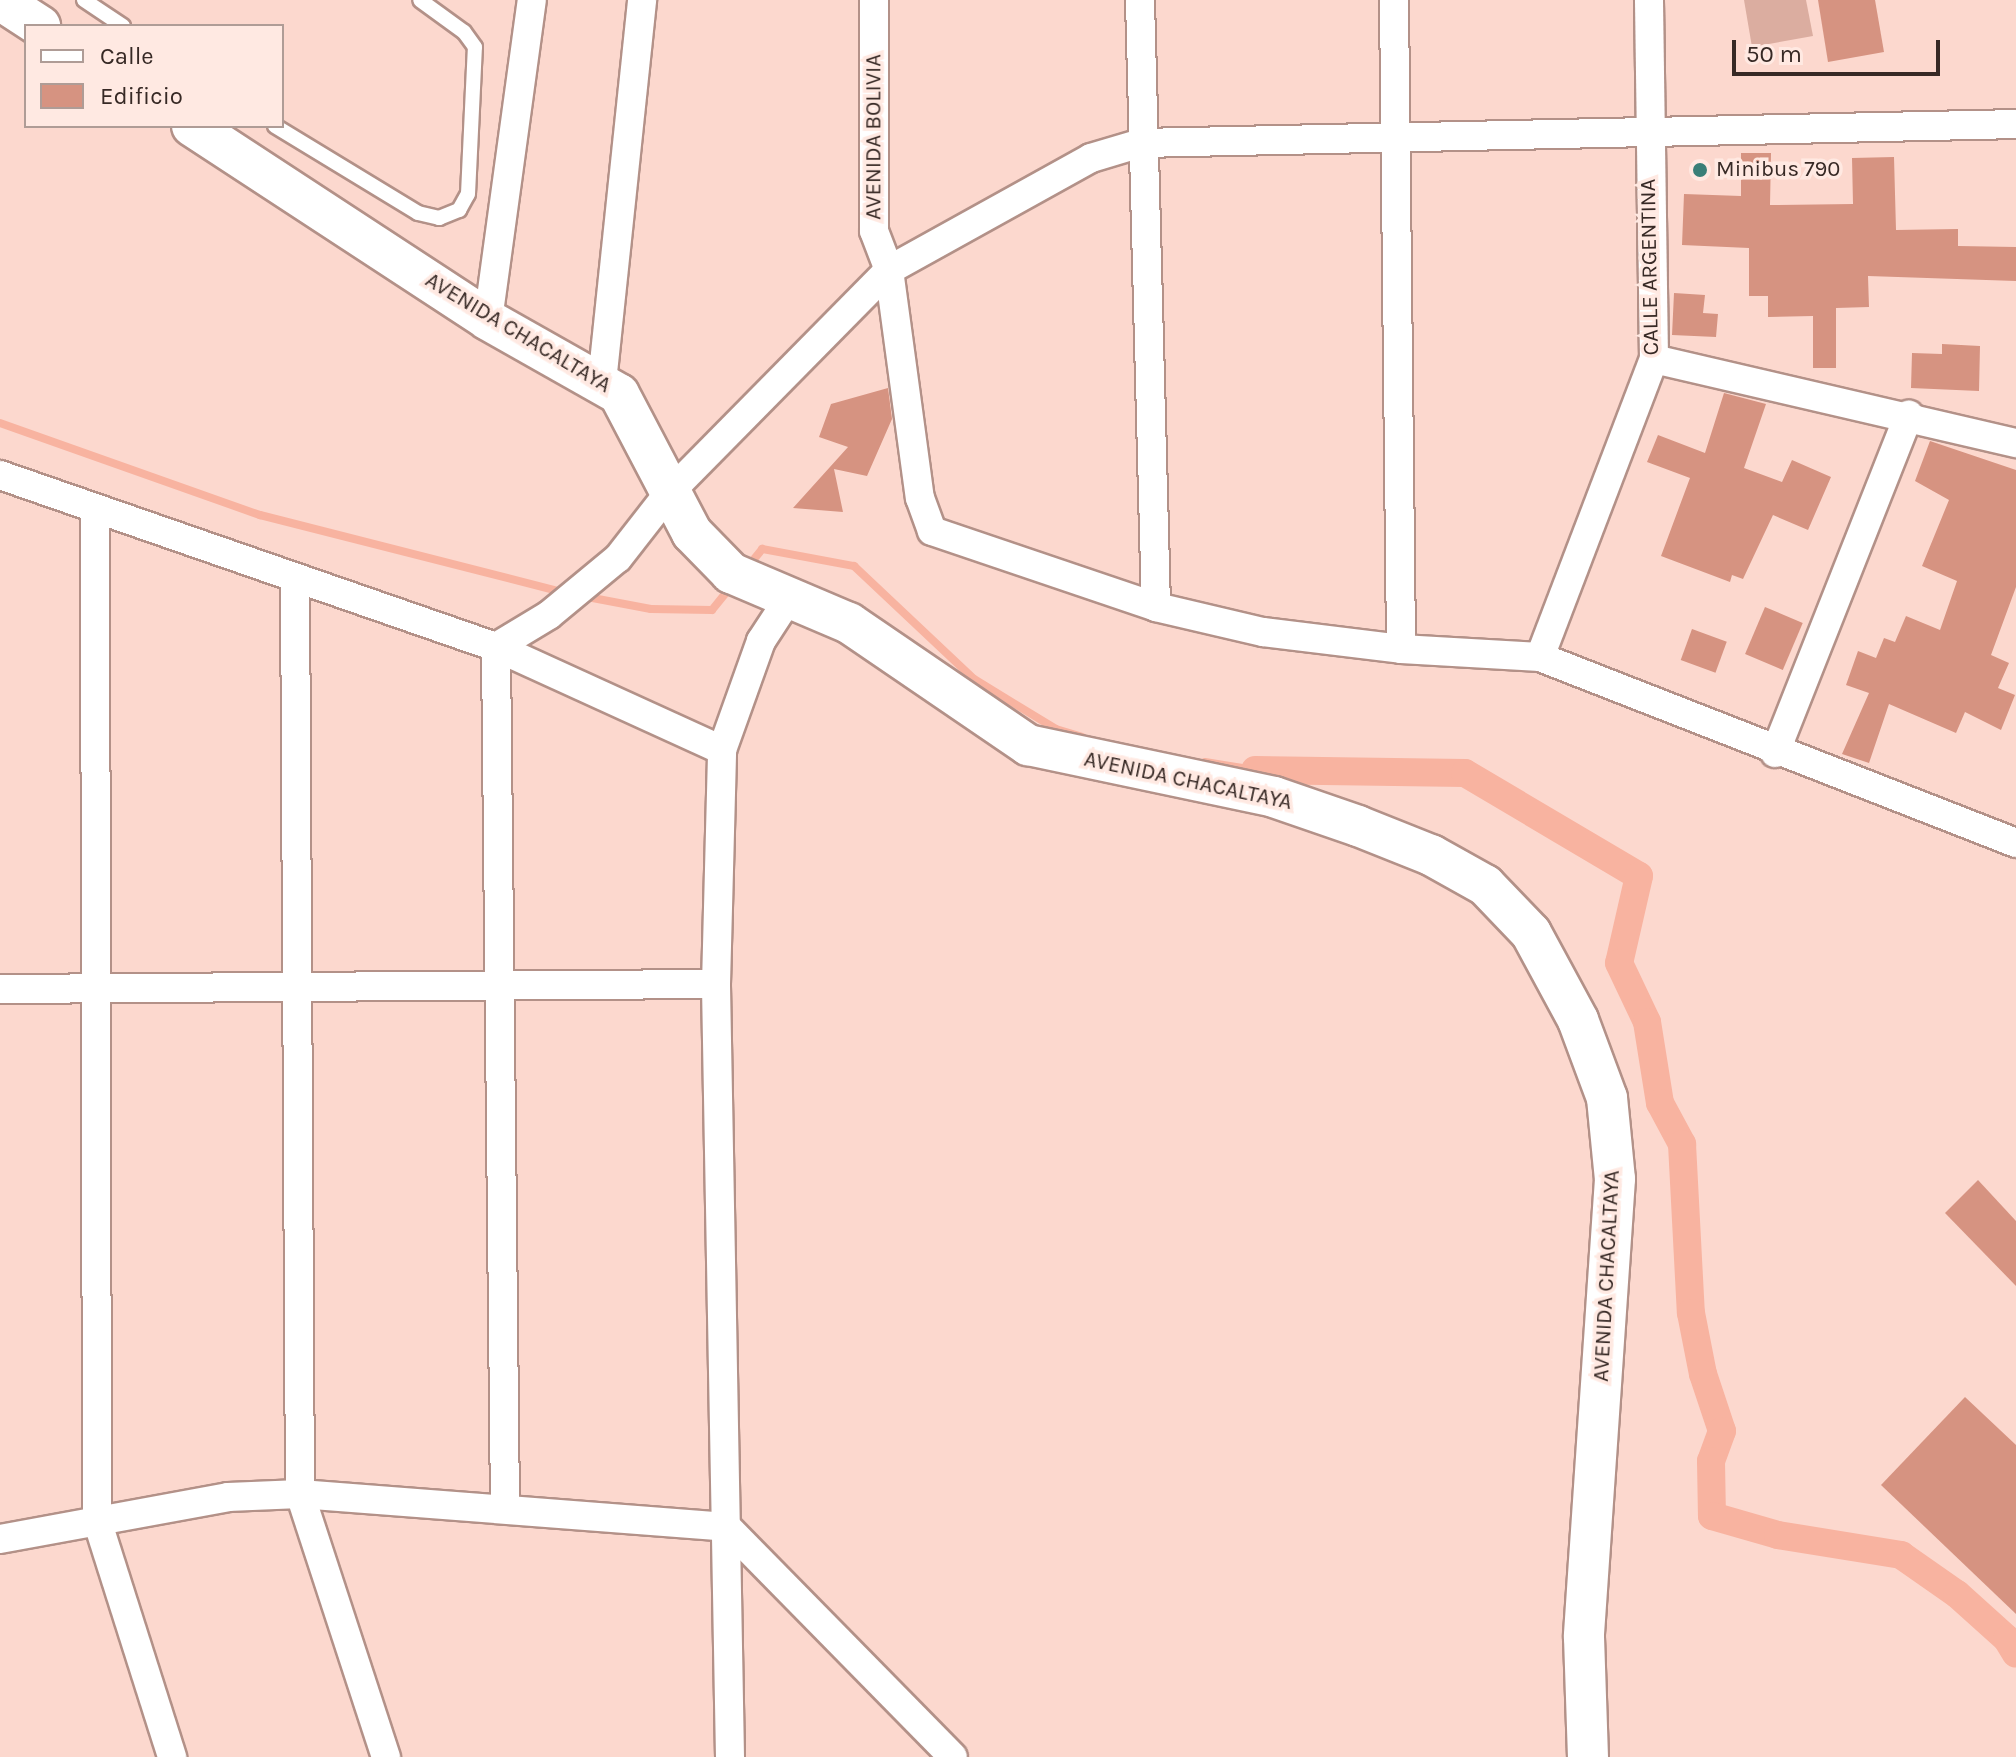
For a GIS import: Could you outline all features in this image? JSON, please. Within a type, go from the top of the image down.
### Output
[{"type":"street","points":[[0,0],[37,24]]},
{"type":"street","points":[[488,320],[532,0]]},
{"type":"street","points":[[602,382],[642,0]]},
{"type":"street","name":"AVENIDA BOLIVIA","points":[[874,0],[874,231],[889,270],[920,498],[932,531],[1156,607]]},
{"type":"street","points":[[1140,0],[1141,143],[1156,607],[1263,632],[1401,649],[1540,657],[1775,753],[2013,833]]},
{"type":"street","points":[[1394,0],[1401,649]]},
{"type":"street","name":"CALLE ARGENTINA","points":[[1540,657],[1654,359],[1648,130],[1649,0]]},
{"type":"street","points":[[496,647],[549,615],[618,558],[668,494],[889,270],[1091,158],[1141,143],[2016,124]]},
{"type":"street","name":"AVENIDA CHACALTAYA","points":[[195,128],[488,320],[602,382],[631,410],[668,494],[692,533],[731,573],[849,623],[1028,745],[1274,797],[1358,826],[1431,855],[1485,885],[1531,933],[1578,1020],[1607,1098],[1615,1179],[1584,1637],[1588,1757]]},
{"type":"street","points":[[1654,359],[1909,415],[2016,443]]},
{"type":"street","points":[[1775,753],[1909,415]]},
{"type":"street","points":[[0,475],[295,581],[496,647],[722,750]]},
{"type":"street","points":[[95,509],[92,988],[97,1520],[172,1757]]},
{"type":"street","points":[[295,581],[300,985],[300,1494],[386,1757]]},
{"type":"street","points":[[730,1757],[716,984],[722,750],[761,641],[789,598]]},
{"type":"street","points":[[496,647],[503,989],[505,1509]]},
{"type":"street","points":[[0,989],[300,985],[503,989],[716,984]]},
{"type":"street","points":[[0,1539],[228,1497],[300,1494],[727,1527],[953,1757]]},
{"type":"lane","points":[[84,0],[120,24]]},
{"type":"lane","points":[[278,128],[418,213],[439,218],[459,210],[468,194],[475,47],[464,32],[420,0]]},
{"type":"shaded area","points":[[1744,0],[1806,0],[1813,36],[1752,47]]},
{"type":"building","points":[[1818,0],[1875,0],[1884,52],[1828,62]]},
{"type":"building","points":[[1741,153],[1771,153],[1770,205],[1853,204],[1852,158],[1894,157],[1896,230],[1958,229],[1958,246],[2016,247],[2016,281],[1868,276],[1869,307],[1836,308],[1836,368],[1813,368],[1813,316],[1768,317],[1768,296],[1749,296],[1749,248],[1682,245],[1684,194],[1741,196]]},
{"type":"building","points":[[1674,293],[1705,295],[1703,313],[1718,314],[1716,337],[1672,335]]},
{"type":"building","points":[[1942,344],[1980,346],[1979,391],[1911,388],[1912,353],[1942,354]]},
{"type":"building","points":[[888,388],[892,419],[867,476],[834,469],[843,512],[793,508],[848,447],[819,437],[831,404]]},
{"type":"building","points":[[1724,393],[1766,404],[1744,468],[1782,482],[1792,460],[1831,477],[1808,530],[1773,515],[1743,579],[1732,575],[1730,582],[1661,556],[1690,478],[1647,462],[1658,435],[1705,453]]},
{"type":"building","points":[[1930,441],[2016,470],[2016,587],[1991,655],[2009,663],[1998,688],[2015,695],[2001,730],[1965,712],[1956,733],[1889,704],[1869,763],[1842,754],[1869,693],[1846,685],[1858,651],[1876,658],[1884,638],[1895,642],[1906,616],[1940,630],[1957,581],[1922,566],[1949,500],[1915,481]]},
{"type":"building","points":[[1765,607],[1803,623],[1783,670],[1745,654]]},
{"type":"building","points":[[1692,629],[1727,642],[1715,673],[1681,660]]},
{"type":"building","points":[[1978,1180],[2016,1221],[2016,1286],[1945,1213]]},
{"type":"building","points":[[1965,1397],[2016,1445],[2016,1614],[1881,1485]]},
{"type":"waterway","points":[[0,423],[260,515],[565,593]]},
{"type":"waterway","points":[[746,569],[762,549],[854,566],[974,679],[1056,729],[1082,737]]},
{"type":"waterway","points":[[582,596],[651,609],[712,610],[732,585]]},
{"type":"waterway","points":[[1205,762],[1255,770]]},
{"type":"waterway","points":[[1255,770],[1465,773],[1639,876],[1619,963],[1647,1022],[1660,1103],[1682,1144],[1691,1313],[1703,1374],[1722,1431],[1711,1461],[1712,1516],[1778,1535],[1901,1555],[1957,1594],[2007,1639],[2016,1654]]},
{"type":"place","name":"Minibus 790","points":[[1700,170]]}]
